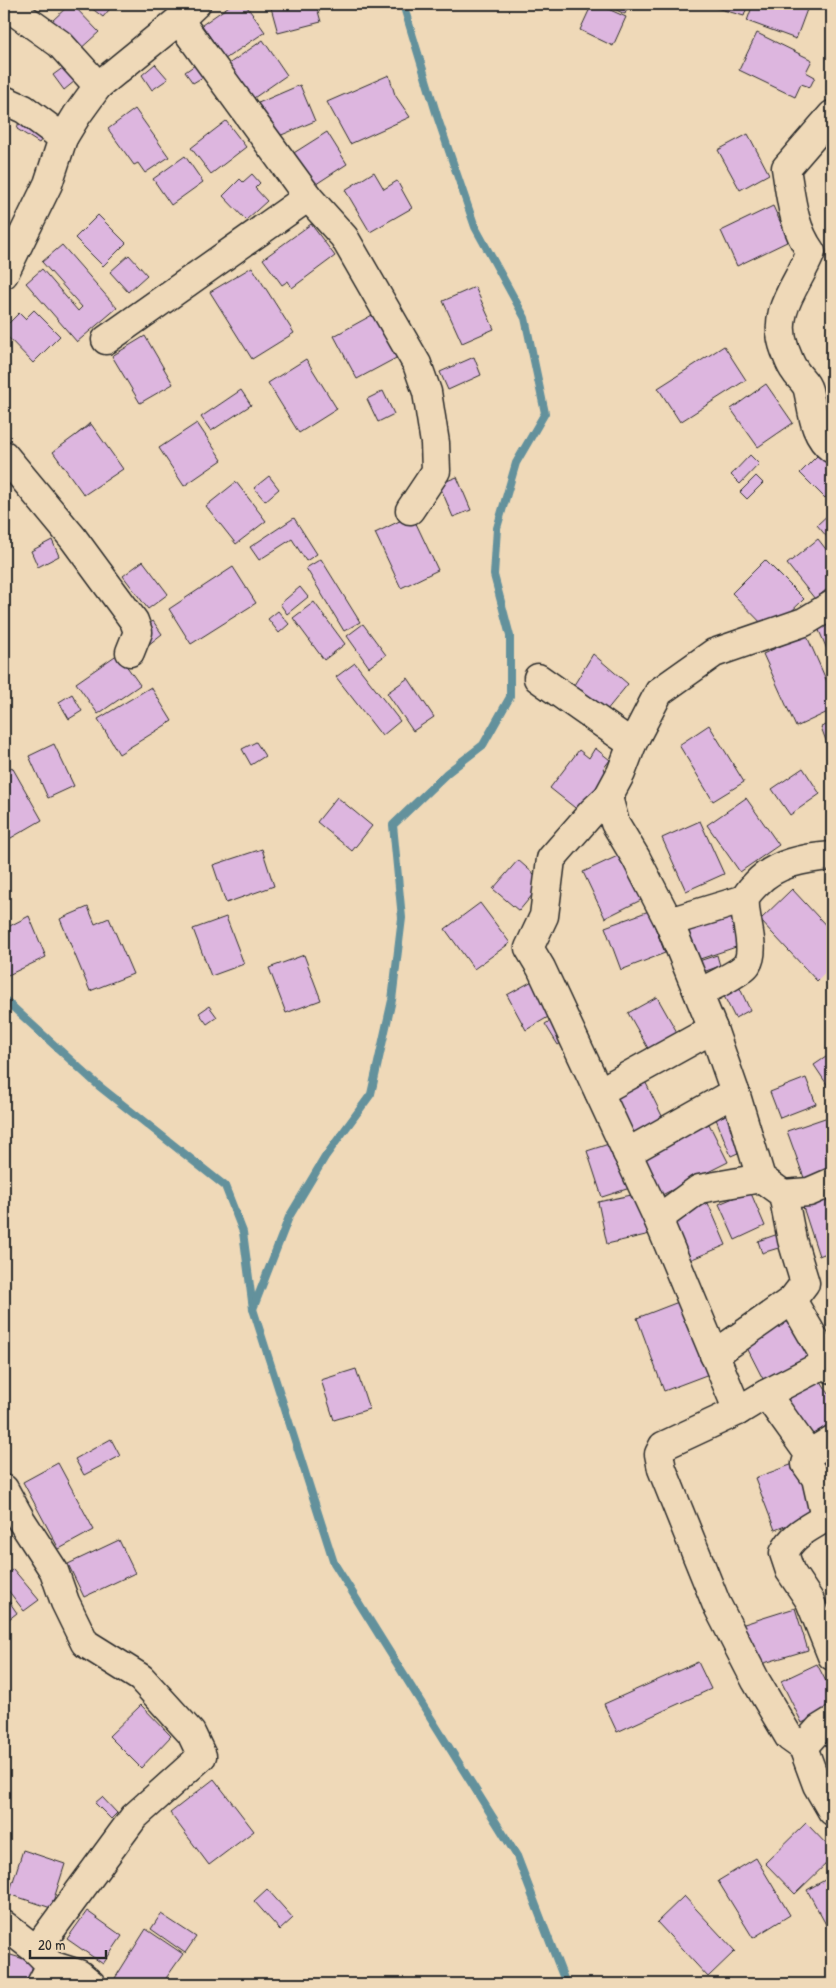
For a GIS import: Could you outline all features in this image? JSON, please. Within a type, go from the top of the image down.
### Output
[{"type":"street","points":[[4,4],[60,44],[98,86]]},
{"type":"street","points":[[4,274],[48,184],[63,138],[76,115],[98,86],[188,12],[308,197],[344,237],[417,364],[427,392],[435,443],[436,471],[410,510]]},
{"type":"street","points":[[4,100],[24,109],[63,138]]},
{"type":"street","points":[[832,116],[786,168],[792,206],[801,238],[811,252],[806,265],[787,298],[781,322],[784,346],[794,370],[806,385],[813,410],[814,425],[832,449]]},
{"type":"street","points":[[106,340],[308,197]]},
{"type":"street","points":[[4,456],[73,538],[134,622],[138,632],[130,652]]},
{"type":"street","points":[[738,1411],[658,1219],[541,968],[529,948],[544,916],[551,859],[593,811],[608,797],[621,773],[632,744],[659,692],[714,653],[804,622],[832,605]]},
{"type":"street","points":[[538,678],[632,744]]},
{"type":"street","points":[[608,797],[615,823],[636,858],[668,922],[714,1029],[760,1178],[783,1194],[809,1192],[832,1182]]},
{"type":"street","points":[[699,993],[740,970],[747,964],[750,956],[750,938],[745,899],[750,890],[763,876],[781,866],[808,858],[832,856]]},
{"type":"street","points":[[668,922],[745,899]]},
{"type":"street","points":[[599,1092],[714,1029]]},
{"type":"street","points":[[627,1153],[735,1092]]},
{"type":"street","points":[[658,1219],[699,1189],[760,1178]]},
{"type":"street","points":[[714,1355],[792,1300],[806,1283],[792,1240],[783,1194]]},
{"type":"street","points":[[792,1300],[828,1352],[738,1411],[663,1446],[659,1454],[662,1469],[716,1603],[756,1682],[789,1736],[804,1747],[817,1785],[832,1811]]},
{"type":"street","points":[[766,1394],[808,1454],[806,1464],[816,1478],[829,1516],[796,1536],[787,1545],[784,1553],[790,1570],[810,1601],[832,1656]]},
{"type":"street","points":[[808,1454],[832,1440]]},
{"type":"street","points":[[4,1489],[21,1520],[54,1571],[65,1602],[85,1643],[141,1678],[191,1732],[202,1756],[134,1817],[43,1966]]},
{"type":"street","points":[[804,1747],[819,1729],[832,1721]]},
{"type":"street","points":[[4,1925],[43,1966],[80,1974],[91,1984]]},
{"type":"building","points":[[70,4],[99,32],[78,51],[51,22]]},
{"type":"building","points":[[86,4],[114,4],[103,17]]},
{"type":"building","points":[[232,4],[245,4],[265,32],[225,59],[202,25]]},
{"type":"building","points":[[270,4],[316,4],[321,22],[278,33]]},
{"type":"building","points":[[592,4],[597,4],[626,17],[613,46],[580,30]]},
{"type":"building","points":[[613,4],[629,4],[625,14],[612,8]]},
{"type":"building","points":[[703,4],[748,4],[744,16]]},
{"type":"building","points":[[753,4],[809,4],[796,39],[747,21]]},
{"type":"building","points":[[757,33],[812,60],[806,72],[815,77],[810,87],[801,84],[795,97],[739,70]]},
{"type":"building","points":[[263,40],[287,75],[251,100],[227,65]]},
{"type":"building","points":[[155,64],[168,79],[152,90],[142,75]]},
{"type":"building","points":[[195,65],[203,77],[193,83],[185,72]]},
{"type":"building","points":[[64,67],[75,81],[64,90],[53,75]]},
{"type":"building","points":[[389,75],[395,95],[410,117],[350,144],[327,102]]},
{"type":"building","points":[[300,85],[315,121],[272,139],[256,104]]},
{"type":"building","points":[[135,109],[169,157],[145,173],[138,163],[134,165],[108,129]]},
{"type":"building","points":[[20,117],[45,135],[39,143],[17,129]]},
{"type":"building","points":[[226,121],[246,147],[211,174],[191,148]]},
{"type":"building","points":[[327,132],[347,164],[310,188],[289,156]]},
{"type":"building","points":[[748,134],[769,174],[740,190],[718,150]]},
{"type":"building","points":[[185,156],[203,182],[171,205],[153,179]]},
{"type":"building","points":[[374,172],[384,189],[397,181],[412,208],[370,232],[345,190]]},
{"type":"building","points":[[252,174],[260,183],[255,188],[267,201],[246,220],[223,196],[240,179],[243,182]]},
{"type":"building","points":[[773,206],[789,241],[737,266],[721,231]]},
{"type":"building","points":[[98,215],[126,243],[103,266],[75,238]]},
{"type":"building","points":[[311,224],[335,256],[292,288],[288,281],[282,285],[263,259]]},
{"type":"building","points":[[62,245],[117,308],[77,342],[26,283],[42,269],[78,311],[82,307],[42,262]]},
{"type":"building","points":[[129,255],[147,275],[128,292],[110,272]]},
{"type":"building","points":[[252,267],[294,333],[252,359],[210,292]]},
{"type":"building","points":[[475,287],[494,329],[462,343],[443,301]]},
{"type":"building","points":[[34,310],[60,336],[33,363],[4,333],[4,328],[19,313],[25,319]]},
{"type":"building","points":[[374,314],[398,357],[357,379],[334,336]]},
{"type":"building","points":[[145,336],[173,384],[140,403],[112,356]]},
{"type":"building","points":[[724,346],[746,380],[680,422],[658,388]]},
{"type":"building","points":[[474,357],[481,375],[448,390],[440,372]]},
{"type":"building","points":[[306,359],[337,409],[299,433],[268,383]]},
{"type":"building","points":[[766,384],[793,423],[758,447],[731,409]]},
{"type":"building","points":[[241,390],[251,405],[211,431],[201,417]]},
{"type":"building","points":[[383,391],[394,414],[378,422],[367,399]]},
{"type":"building","points":[[90,423],[115,463],[79,487],[58,451]]},
{"type":"building","points":[[197,423],[222,460],[184,486],[159,448]]},
{"type":"building","points":[[91,424],[123,469],[84,495],[53,452]]},
{"type":"building","points":[[750,455],[759,464],[740,484],[731,475]]},
{"type":"building","points":[[818,455],[832,469],[832,491],[825,498],[800,473]]},
{"type":"building","points":[[269,476],[279,489],[265,501],[254,488]]},
{"type":"building","points":[[756,476],[763,483],[747,499],[740,492]]},
{"type":"building","points":[[457,477],[471,510],[453,517],[439,484]]},
{"type":"building","points":[[236,482],[266,521],[236,544],[206,506]]},
{"type":"building","points":[[832,511],[832,543],[817,525]]},
{"type":"building","points":[[412,515],[438,570],[401,588],[375,533]]},
{"type":"building","points":[[294,518],[317,554],[306,561],[292,539],[259,560],[250,547]]},
{"type":"building","points":[[818,539],[832,557],[832,585],[815,599],[787,564]]},
{"type":"building","points":[[52,540],[59,556],[38,567],[31,551]]},
{"type":"building","points":[[321,559],[360,622],[344,631],[306,568]]},
{"type":"building","points":[[765,560],[804,599],[770,632],[732,593]]},
{"type":"building","points":[[143,561],[168,594],[148,609],[123,576]]},
{"type":"building","points":[[233,567],[256,603],[191,644],[169,609]]},
{"type":"building","points":[[300,587],[308,597],[287,614],[280,604]]},
{"type":"building","points":[[314,602],[345,644],[324,660],[293,618]]},
{"type":"building","points":[[278,611],[289,624],[279,633],[268,619]]},
{"type":"building","points":[[153,621],[162,634],[148,645],[139,631]]},
{"type":"building","points":[[832,622],[832,653],[829,654],[818,628]]},
{"type":"building","points":[[363,624],[386,655],[369,667],[347,636]]},
{"type":"building","points":[[806,634],[832,693],[832,710],[796,727],[763,654]]},
{"type":"building","points":[[118,654],[140,685],[98,714],[76,683]]},
{"type":"building","points":[[593,654],[628,684],[606,711],[574,685]]},
{"type":"building","points":[[355,663],[400,721],[382,736],[336,677]]},
{"type":"building","points":[[408,678],[434,717],[413,731],[387,693]]},
{"type":"building","points":[[151,687],[172,721],[119,754],[98,719]]},
{"type":"building","points":[[72,694],[82,711],[69,719],[59,702]]},
{"type":"building","points":[[832,723],[832,757],[821,727]]},
{"type":"building","points":[[709,725],[744,782],[713,801],[679,745]]},
{"type":"building","points":[[256,742],[265,756],[251,765],[242,749]]},
{"type":"building","points":[[54,744],[74,786],[48,798],[29,756]]},
{"type":"building","points":[[595,748],[610,760],[603,769],[613,776],[584,815],[550,788],[579,750],[589,758]]},
{"type":"building","points":[[12,767],[42,820],[4,842],[4,772]]},
{"type":"building","points":[[803,768],[820,794],[790,815],[772,789]]},
{"type":"building","points":[[337,797],[372,826],[352,851],[317,822]]},
{"type":"building","points":[[746,798],[779,845],[740,872],[707,825]]},
{"type":"building","points":[[700,821],[724,874],[686,891],[662,838]]},
{"type":"building","points":[[262,849],[274,886],[226,903],[213,865]]},
{"type":"building","points":[[622,854],[643,899],[605,918],[583,872]]},
{"type":"building","points":[[518,860],[543,882],[519,911],[493,889]]},
{"type":"building","points":[[792,889],[832,932],[832,966],[817,981],[760,920]]},
{"type":"building","points":[[480,903],[510,943],[474,969],[445,929]]},
{"type":"building","points":[[732,906],[745,944],[697,960],[684,922]]},
{"type":"building","points":[[88,907],[95,924],[109,918],[133,974],[90,991],[60,919]]},
{"type":"building","points":[[649,911],[665,953],[621,970],[605,927]]},
{"type":"building","points":[[29,916],[46,957],[4,977],[4,929]]},
{"type":"building","points":[[226,917],[244,964],[211,976],[193,929]]},
{"type":"building","points":[[304,955],[321,1000],[286,1013],[269,968]]},
{"type":"building","points":[[717,955],[720,966],[703,972],[699,961]]},
{"type":"building","points":[[536,979],[555,1013],[526,1030],[507,995]]},
{"type":"building","points":[[736,980],[750,1010],[735,1018],[720,988]]},
{"type":"building","points":[[657,997],[678,1034],[649,1050],[628,1013]]},
{"type":"building","points":[[209,1006],[217,1017],[207,1024],[199,1013]]},
{"type":"building","points":[[558,1016],[571,1037],[558,1045],[545,1024]]},
{"type":"building","points":[[832,1053],[832,1092],[814,1065]]},
{"type":"building","points":[[641,1073],[663,1118],[628,1135],[606,1090]]},
{"type":"building","points":[[806,1078],[816,1104],[780,1118],[770,1092]]},
{"type":"building","points":[[734,1112],[749,1148],[731,1156],[716,1119]]},
{"type":"building","points":[[828,1117],[832,1129],[832,1177],[807,1186],[787,1131]]},
{"type":"building","points":[[709,1124],[728,1162],[658,1197],[639,1160]]},
{"type":"building","points":[[618,1141],[633,1187],[602,1197],[587,1151]]},
{"type":"building","points":[[750,1191],[765,1226],[735,1240],[719,1204]]},
{"type":"building","points":[[641,1193],[650,1234],[607,1244],[598,1202]]},
{"type":"building","points":[[832,1198],[832,1251],[819,1256],[803,1207]]},
{"type":"building","points":[[708,1203],[726,1245],[685,1262],[667,1220]]},
{"type":"building","points":[[781,1233],[785,1246],[762,1253],[758,1241]]},
{"type":"building","points":[[681,1301],[709,1374],[664,1391],[637,1318]]},
{"type":"building","points":[[790,1316],[811,1357],[764,1381],[743,1340]]},
{"type":"building","points":[[356,1369],[369,1409],[334,1420],[321,1380]]},
{"type":"building","points":[[816,1373],[832,1399],[832,1422],[809,1437],[782,1396]]},
{"type":"building","points":[[111,1439],[120,1456],[84,1475],[75,1459]]},
{"type":"building","points":[[832,1442],[832,1481],[817,1450]]},
{"type":"building","points":[[58,1463],[94,1530],[59,1549],[23,1482]]},
{"type":"building","points":[[796,1463],[815,1514],[775,1530],[755,1478]]},
{"type":"building","points":[[119,1540],[135,1573],[84,1597],[68,1564]]},
{"type":"building","points":[[13,1569],[39,1600],[24,1611],[4,1585],[4,1577]]},
{"type":"building","points":[[4,1594],[17,1613],[4,1623]]},
{"type":"building","points":[[795,1608],[808,1650],[754,1666],[741,1625]]},
{"type":"building","points":[[698,1662],[711,1689],[617,1732],[604,1704]]},
{"type":"building","points":[[817,1664],[832,1693],[832,1708],[802,1723],[781,1681]]},
{"type":"building","points":[[141,1705],[171,1736],[141,1768],[109,1736]]},
{"type":"building","points":[[214,1779],[254,1831],[209,1865],[170,1813]]},
{"type":"building","points":[[102,1797],[117,1813],[111,1819],[95,1803]]},
{"type":"building","points":[[806,1823],[832,1850],[832,1858],[795,1894],[765,1863]]},
{"type":"building","points":[[23,1850],[65,1864],[51,1908],[9,1894]]},
{"type":"building","points":[[756,1858],[790,1915],[753,1938],[718,1881]]},
{"type":"building","points":[[832,1876],[832,1928],[829,1930],[807,1890]]},
{"type":"building","points":[[267,1889],[293,1918],[280,1930],[254,1901]]},
{"type":"building","points":[[684,1896],[735,1951],[708,1977],[657,1922]]},
{"type":"building","points":[[87,1911],[122,1936],[103,1964],[67,1939]]},
{"type":"building","points":[[161,1914],[196,1937],[185,1953],[151,1929]]},
{"type":"building","points":[[146,1929],[183,1954],[162,1984],[113,1984],[112,1983]]},
{"type":"building","points":[[4,1953],[34,1962],[27,1984],[4,1984]]},
{"type":"waterway","points":[[253,1309],[289,1217],[325,1157],[371,1094],[392,1000],[402,918],[393,825],[447,773],[483,745],[510,697],[510,636],[494,575],[497,528],[516,463],[545,413],[525,318],[475,227],[438,119],[403,4]]},
{"type":"waterway","points":[[4,999],[99,1086],[225,1186],[243,1232],[253,1309],[334,1563],[517,1856],[566,1984]]}]
